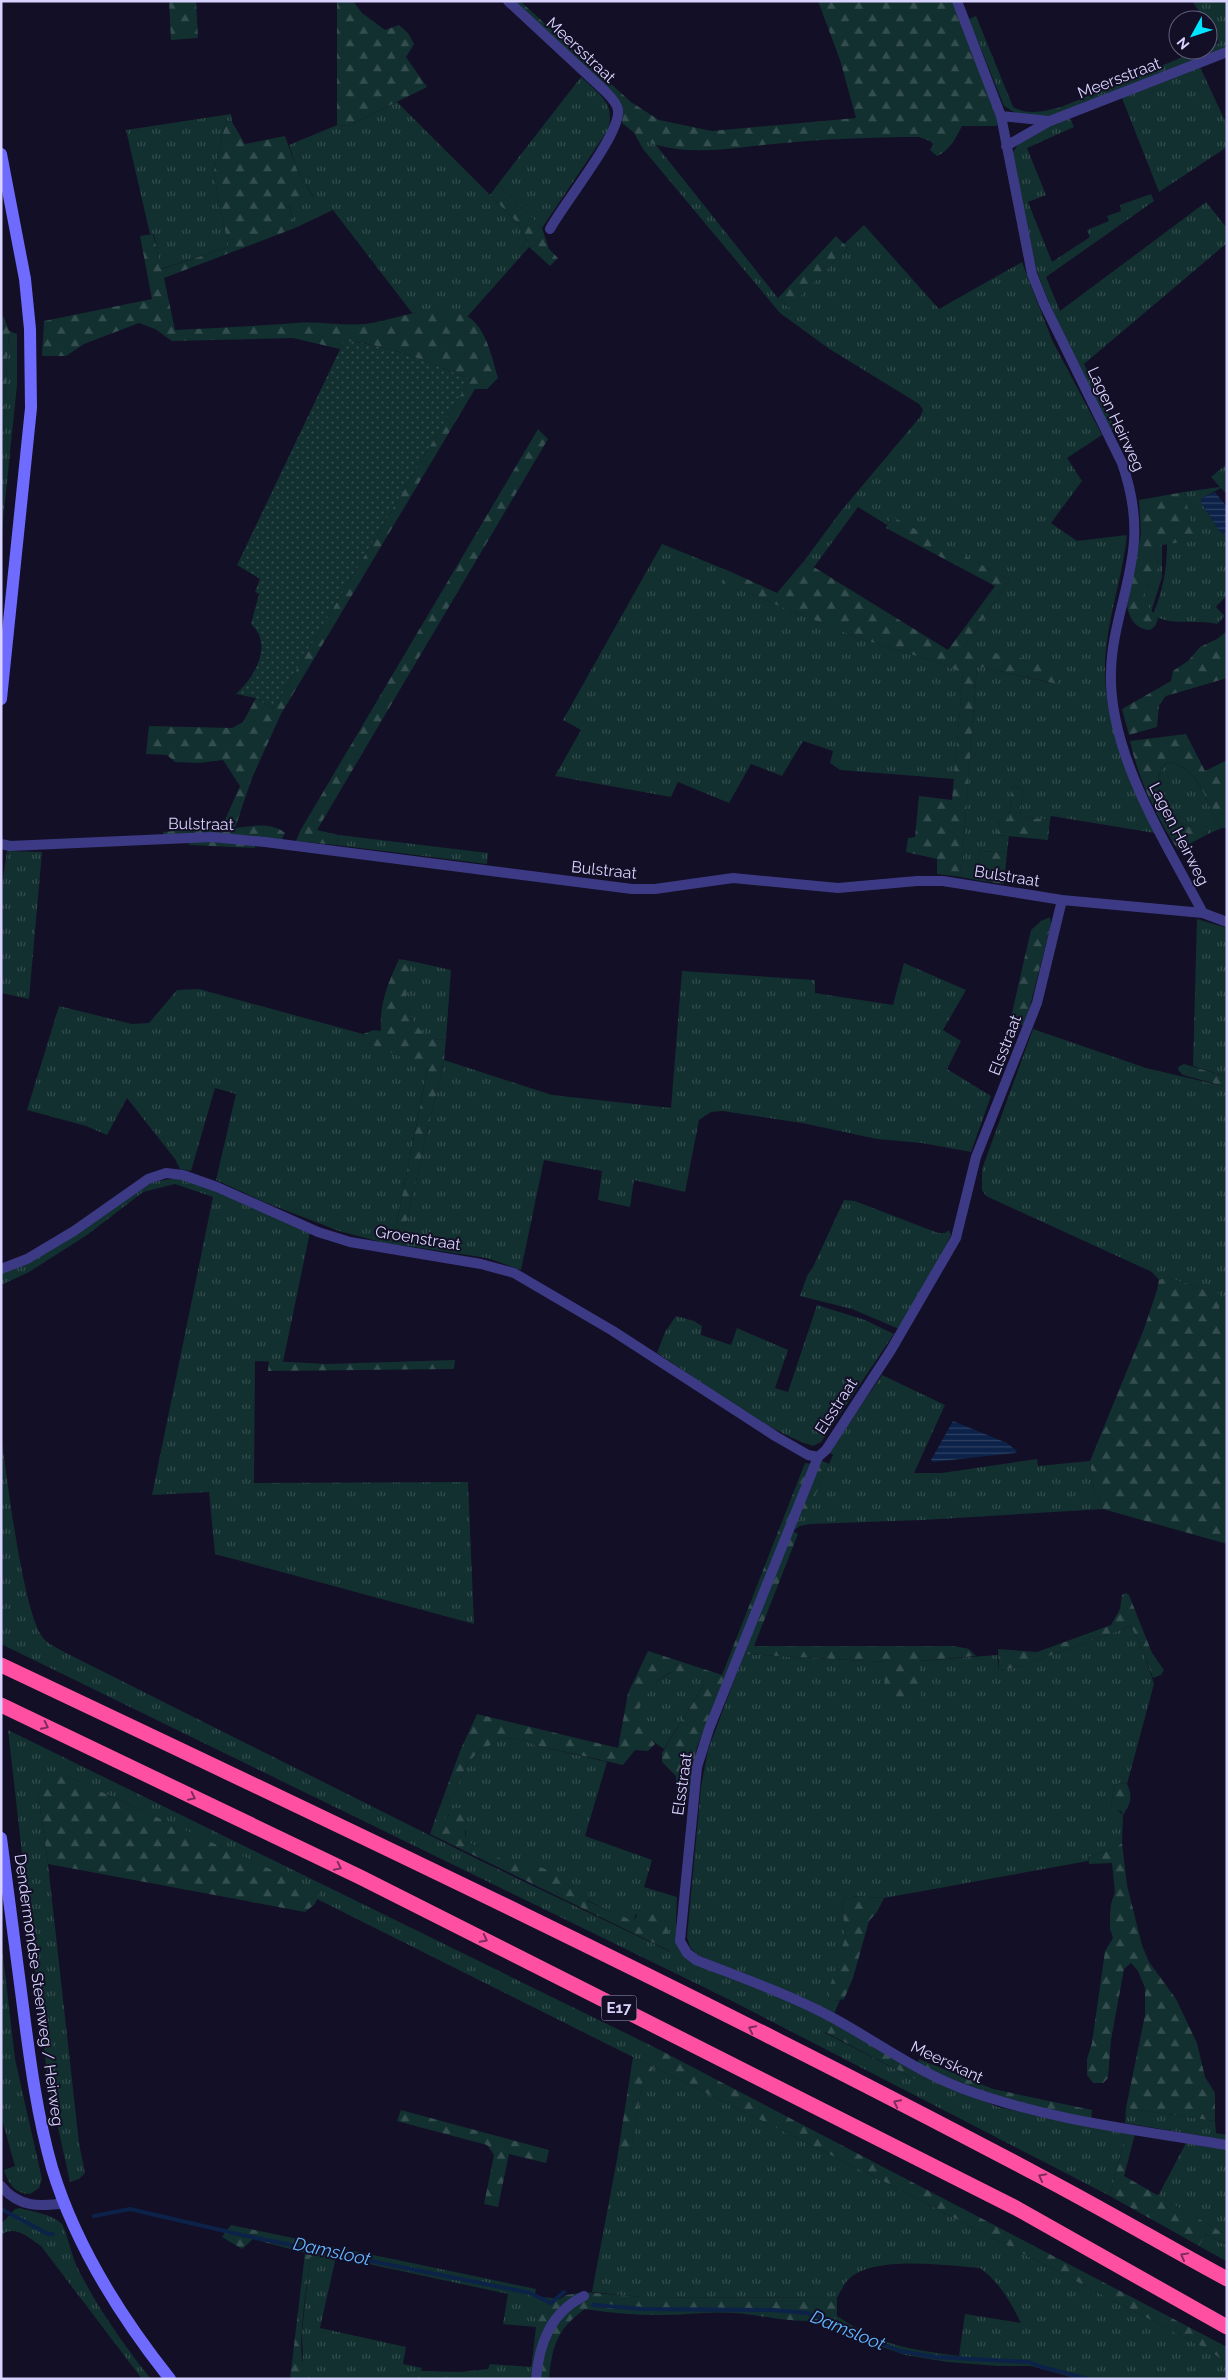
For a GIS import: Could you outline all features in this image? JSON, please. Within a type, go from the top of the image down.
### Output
[{"type":"highway","name":"E17","points":[[1,1665],[369,1838],[702,2004],[1040,2176],[1227,2280]]},
{"type":"highway","name":"E17","points":[[1,1705],[360,1877],[1016,2208],[1227,2327]]},
{"type":"main road","points":[[1,154],[25,279],[30,329],[31,408],[1,699]]},
{"type":"main road","name":"Dendermondse Steenweg / Heirweg","points":[[1,1838],[38,2118],[52,2169],[65,2203],[91,2259],[112,2297],[170,2379]]},
{"type":"street","name":"Meersstraat","points":[[508,1],[605,91],[616,104],[618,111],[613,132],[550,229]]},
{"type":"street","name":"Lagen Heirweg","points":[[957,1],[1001,116],[1032,274],[1048,312],[1122,463],[1131,488],[1134,513],[1134,542],[1114,640],[1111,672],[1112,701],[1123,744],[1140,796],[1203,913]]},
{"type":"street","name":"Meersstraat","points":[[1006,146],[1050,121],[1227,52]]},
{"type":"street","name":"Meersstraat","points":[[1001,116],[1050,121]]},
{"type":"street","name":"Bulstraat","points":[[1,844],[10,846],[212,837],[265,842],[632,889],[655,889],[733,878],[838,888],[917,881],[943,881],[1062,900],[1203,913]]},
{"type":"street","name":"Elsstraat","points":[[680,1941],[697,1767],[702,1749],[818,1457],[826,1450],[891,1350],[956,1238],[976,1157],[1037,1003],[1062,900]]},
{"type":"street","points":[[1203,913],[1227,922]]},
{"type":"street","name":"Groenstraat","points":[[1,1269],[27,1259],[74,1231],[148,1179],[166,1173],[183,1175],[217,1187],[318,1232],[350,1242],[481,1264],[514,1273],[613,1331],[775,1436],[808,1455],[818,1457]]},
{"type":"street","name":"Meerskant","points":[[680,1941],[687,1953],[696,1960],[834,2018],[930,2075],[960,2088],[1013,2106],[1093,2123],[1227,2145]]},
{"type":"street","points":[[1,2186],[9,2196],[24,2203],[43,2206],[65,2203]]},
{"type":"street","points":[[536,2379],[538,2356],[550,2327],[569,2303],[584,2296]]},
{"type":"green space","points":[[169,1],[196,1],[198,38],[171,40]]},
{"type":"green space","points":[[337,1],[353,1],[362,13],[385,30],[399,25],[408,33],[414,44],[406,57],[427,87],[348,126],[337,125]]},
{"type":"green space","points":[[512,1],[520,1],[631,102],[659,120],[712,131],[856,118],[840,60],[818,1],[953,1],[997,113],[997,126],[962,126],[949,147],[937,156],[930,150],[933,144],[919,137],[792,142],[730,149],[701,150],[686,150],[652,144],[622,123],[623,112],[620,102]]},
{"type":"green space","points":[[1192,1],[1227,1],[1227,48],[1218,51],[1218,10],[1198,10]]},
{"type":"green space","points":[[976,16],[1013,107],[1019,110],[1037,112],[1061,107],[1176,60],[1196,60],[1051,116],[1017,114],[1004,106],[969,19]]},
{"type":"green space","points":[[1200,67],[1227,125],[1227,147],[1159,192],[1122,98]]},
{"type":"green space","points":[[581,77],[600,94],[608,106],[610,121],[608,130],[542,228],[498,184]]},
{"type":"green space","points":[[397,102],[519,224],[529,247],[467,317],[440,310],[412,313],[333,210],[295,228],[289,204],[313,196],[297,170],[289,145],[337,125],[348,126]]},
{"type":"green space","points":[[231,114],[232,122],[226,121],[214,171],[219,205],[229,247],[161,269],[154,234],[150,234],[126,130]]},
{"type":"green space","points":[[1070,118],[1074,127],[1027,148],[1046,195],[1028,202],[1052,262],[1090,237],[1087,230],[1109,221],[1107,216],[1121,211],[1120,205],[1151,194],[1154,201],[1046,277],[1060,311],[1206,202],[1227,228],[1227,243],[1084,364],[1115,428],[1110,431],[1050,305],[1037,272],[1012,155],[1021,141],[1028,136],[1045,127]]},
{"type":"green space","points":[[226,121],[232,122],[245,144],[285,136],[297,170],[313,197],[289,205],[295,228],[164,278],[175,330],[305,323],[365,324],[427,311],[453,311],[465,315],[478,326],[487,343],[498,378],[487,389],[475,389],[281,714],[252,778],[235,828],[267,826],[274,827],[285,833],[282,839],[255,838],[255,848],[189,845],[188,834],[163,836],[163,832],[222,827],[240,786],[223,760],[199,763],[175,762],[167,755],[146,754],[149,726],[232,728],[243,722],[256,698],[273,709],[470,379],[393,350],[361,343],[344,341],[340,349],[293,338],[172,341],[155,329],[139,323],[84,344],[66,356],[42,356],[44,321],[152,299],[140,236],[153,234],[162,269],[229,247],[219,205],[214,171]]},
{"type":"green space","points":[[634,133],[656,145],[778,298],[788,307],[848,248],[844,244],[864,225],[939,309],[1022,262],[1052,340],[1102,435],[1067,458],[1082,481],[1051,523],[1077,541],[1127,535],[1107,639],[1105,674],[1110,715],[1116,735],[1155,833],[1051,816],[1050,820],[1020,817],[1023,788],[1012,787],[1009,820],[999,819],[997,835],[1009,836],[1007,853],[980,851],[976,880],[961,877],[977,666],[1056,684],[964,647],[1010,580],[891,517],[887,525],[858,507],[814,567],[804,561],[841,511],[920,417],[923,410],[919,404],[828,348],[780,313],[643,149]]},
{"type":"green space","points":[[498,184],[542,228],[549,249],[558,258],[550,266],[529,247],[519,224],[490,195]]},
{"type":"green space","points":[[836,236],[848,248],[789,308],[778,298]]},
{"type":"green space","points":[[4,317],[9,331],[1,471],[1,318]]},
{"type":"green space","points":[[9,331],[17,334],[17,385],[1,540],[1,471]]},
{"type":"green space","points":[[344,341],[393,350],[470,379],[273,709],[256,698],[236,694],[255,670],[261,651],[258,632],[251,624],[259,594],[255,592],[260,579],[237,565]]},
{"type":"green space","points":[[538,429],[548,439],[317,830],[339,835],[336,845],[296,841],[300,831]]},
{"type":"green space","points":[[1227,464],[1227,494],[1221,488],[1202,498],[1201,503],[1220,531],[1227,536],[1227,595],[1216,607],[1225,616],[1217,624],[1174,622],[1159,618],[1153,614],[1164,580],[1167,544],[1194,540],[1184,492],[1220,487],[1211,477]]},
{"type":"green space","points":[[1184,492],[1195,540],[1156,546],[1158,566],[1156,580],[1145,587],[1145,602],[1158,619],[1155,626],[1150,630],[1141,628],[1129,615],[1127,606],[1141,533],[1139,500]]},
{"type":"green space","points":[[891,516],[1010,580],[964,647],[1057,665],[1057,684],[977,666],[961,877],[937,874],[937,859],[906,852],[908,838],[915,837],[919,796],[952,800],[963,673],[939,663],[862,639],[722,583],[729,571],[777,593],[804,561],[948,650],[995,586],[886,528]]},
{"type":"green space","points":[[662,544],[729,571],[723,583],[862,639],[939,663],[963,673],[954,779],[840,770],[830,763],[833,751],[803,741],[782,776],[751,764],[729,803],[678,782],[671,797],[555,776],[581,730],[563,720]]},
{"type":"green space","points":[[1162,545],[1162,577],[1151,612],[1145,602],[1145,587],[1150,584],[1158,566],[1156,546]]},
{"type":"green space","points":[[1227,631],[1227,678],[1166,696],[1159,705],[1157,727],[1129,735],[1122,709],[1171,681],[1173,671],[1188,661],[1200,647],[1217,639]]},
{"type":"green space","points":[[1186,734],[1205,771],[1227,760],[1227,828],[1222,828],[1216,819],[1196,779],[1179,765],[1168,762],[1162,768],[1159,776],[1160,792],[1163,801],[1178,821],[1191,826],[1205,826],[1208,834],[1178,850],[1149,798],[1138,770],[1130,741]]},
{"type":"green space","points":[[1168,762],[1179,765],[1196,779],[1222,828],[1208,834],[1205,826],[1181,823],[1168,811],[1160,794],[1159,776]]},
{"type":"green space","points":[[1012,787],[1023,788],[1020,817],[1050,820],[1048,840],[997,835],[999,819],[1009,819]]},
{"type":"green space","points":[[339,835],[488,853],[487,864],[336,845]]},
{"type":"green space","points":[[7,851],[42,852],[29,999],[1,993],[1,893]]},
{"type":"green space","points":[[980,851],[1007,853],[1004,884],[976,880]]},
{"type":"green space","points":[[1050,917],[1051,924],[1025,1026],[1016,1023],[1011,1017],[1031,930],[1041,921]]},
{"type":"green space","points":[[1197,919],[1227,928],[1227,1077],[1193,1066]]},
{"type":"green space","points":[[399,959],[411,961],[406,995],[411,1016],[416,1025],[423,1033],[434,1040],[446,1039],[444,1060],[401,1245],[392,1245],[428,1068],[365,1042],[363,1034],[374,1030],[381,1031],[383,1003]]},
{"type":"green space","points":[[411,961],[451,970],[446,1039],[434,1040],[427,1037],[416,1026],[412,1018],[405,995],[406,978]]},
{"type":"green space","points":[[904,963],[966,990],[943,1030],[961,1041],[947,1069],[991,1096],[971,1152],[922,1143],[877,1139],[802,1123],[722,1111],[711,1112],[699,1120],[685,1192],[634,1180],[630,1207],[598,1200],[602,1171],[544,1160],[521,1270],[487,1258],[401,1245],[444,1060],[552,1095],[671,1108],[682,971],[815,980],[815,993],[893,1005]]},
{"type":"green space","points":[[199,989],[363,1034],[365,1042],[428,1067],[392,1245],[339,1231],[264,1202],[216,1180],[236,1094],[215,1088],[191,1171],[180,1169],[175,1159],[127,1098],[107,1135],[86,1126],[27,1110],[59,1006],[132,1024],[149,1023],[177,990]]},
{"type":"green space","points":[[1033,1029],[1146,1068],[1227,1087],[1227,1311],[1218,1309],[1219,1294],[1166,1277],[1159,1280],[1152,1272],[986,1196],[982,1190],[982,1169]]},
{"type":"green space","points":[[1184,1064],[1227,1077],[1227,1087],[1183,1075],[1178,1067]]},
{"type":"green space","points":[[178,1178],[215,1191],[310,1232],[283,1362],[255,1361],[254,1483],[468,1482],[474,1624],[215,1554],[209,1492],[152,1495],[213,1197],[175,1184],[143,1192],[87,1235],[29,1272],[1,1285],[1,1273],[152,1182]]},
{"type":"green space","points":[[844,1200],[855,1201],[938,1233],[945,1233],[949,1230],[951,1235],[945,1247],[899,1329],[852,1309],[800,1296],[807,1276]]},
{"type":"green space","points":[[1166,1277],[1220,1294],[1219,1309],[1227,1311],[1227,1544],[1103,1509],[1094,1489],[1090,1461],[1144,1329],[1159,1280]]},
{"type":"green space","points":[[817,1305],[865,1320],[894,1334],[821,1442],[813,1446],[792,1438],[752,1417],[657,1353],[665,1332],[676,1316],[694,1321],[702,1326],[701,1335],[731,1345],[737,1328],[788,1350],[775,1388],[788,1392]]},
{"type":"green space","points":[[455,1360],[454,1369],[268,1371],[269,1361],[327,1364]]},
{"type":"green space","points":[[882,1375],[945,1405],[914,1473],[942,1473],[1037,1459],[1038,1466],[1090,1461],[1094,1489],[1103,1509],[923,1520],[809,1524],[800,1526],[793,1531],[801,1510],[808,1511],[833,1455],[829,1452]]},
{"type":"green space","points":[[1,1433],[22,1574],[36,1625],[49,1644],[479,1860],[671,1952],[636,1914],[633,1922],[493,1856],[470,1843],[465,1838],[466,1831],[449,1814],[446,1820],[437,1814],[443,1798],[451,1797],[454,1794],[467,1764],[476,1754],[500,1739],[520,1738],[535,1745],[607,1762],[585,1836],[652,1860],[644,1887],[677,1897],[678,1946],[730,1978],[791,2002],[832,2022],[825,2033],[919,2081],[929,2078],[998,2107],[1126,2133],[1110,2196],[734,2002],[1,1644]]},
{"type":"green space","points":[[821,1460],[829,1464],[808,1512],[801,1510]]},
{"type":"green space","points":[[805,1463],[812,1464],[697,1747],[687,1801],[683,1803],[677,1798],[676,1776],[662,1762],[662,1753],[705,1683],[692,1675],[680,1671],[671,1673],[654,1685],[633,1717],[655,1744],[648,1751],[635,1750],[623,1765],[535,1745],[520,1738],[500,1739],[476,1754],[467,1764],[454,1794],[451,1797],[443,1798],[460,1751],[477,1714],[618,1748],[628,1693],[648,1651],[722,1675]]},
{"type":"green space","points":[[793,1531],[798,1534],[754,1646],[954,1646],[969,1649],[976,1656],[919,1661],[921,1697],[884,1702],[885,1662],[744,1654]]},
{"type":"green space","points":[[1126,1593],[1129,1595],[1152,1653],[1164,1670],[1161,1675],[1153,1678],[1131,1626],[1021,1666],[999,1671],[998,1649],[1037,1652],[1111,1625],[1120,1609],[1122,1595]]},
{"type":"green space","points":[[1131,1626],[1144,1653],[1154,1684],[1127,1784],[1120,1783],[1114,1787],[1111,1805],[1123,1815],[1122,1843],[1114,1849],[1088,1857],[1088,1861],[884,1898],[848,1896],[842,1902],[845,1938],[833,2001],[840,2000],[834,2014],[696,1954],[690,1947],[687,1937],[701,1787],[708,1750],[744,1654],[885,1662],[885,1702],[919,1661],[997,1655],[999,1671],[1021,1666]]},
{"type":"green space","points":[[680,1670],[695,1675],[705,1683],[664,1749],[647,1735],[632,1717],[657,1682],[671,1672]]},
{"type":"green space","points":[[8,1730],[658,2049],[654,2067],[883,2181],[1207,2349],[1227,2363],[1227,2379],[1078,2379],[1031,2366],[998,2366],[948,2362],[905,2355],[836,2331],[814,2320],[837,2316],[867,2334],[895,2345],[959,2356],[965,2314],[1021,2323],[1004,2293],[980,2268],[930,2264],[891,2264],[873,2267],[858,2273],[847,2281],[837,2298],[641,2297],[592,2292],[617,2159],[629,2162],[642,2084],[653,2067],[317,1899],[319,1892],[65,1775],[38,1793],[48,1864],[79,2143],[85,2173],[79,2179],[70,2182],[48,2082]]},
{"type":"green space","points":[[65,1775],[320,1892],[315,1904],[305,1912],[48,1864],[38,1793],[46,1782]]},
{"type":"green space","points":[[1120,1783],[1127,1784],[1130,1793],[1128,1807],[1123,1815],[1121,1811],[1114,1810],[1111,1805],[1114,1787]]},
{"type":"green space","points":[[454,1808],[461,1808],[465,1818],[465,1837],[470,1843],[505,1861],[532,1864],[556,1873],[589,1894],[587,1901],[633,1921],[642,1909],[657,1913],[668,1930],[672,1952],[430,1834],[437,1814],[446,1819]]},
{"type":"green space","points":[[1122,1843],[1127,1885],[1142,1945],[1149,1962],[1176,1999],[1197,2043],[1205,2077],[1215,2093],[1215,2121],[1126,2108],[1145,2015],[1145,1988],[1138,1971],[1131,1963],[1124,1969],[1111,2040],[1108,2078],[1103,2083],[1093,2083],[1087,2075],[1087,2059],[1092,2043],[1105,1951],[1113,1938],[1110,1929],[1110,1916],[1115,1892],[1112,1863],[1089,1864],[1088,1857],[1114,1849]]},
{"type":"green space","points":[[848,1896],[884,1898],[877,1912],[869,1921],[853,1978],[844,1999],[833,2001],[828,1993],[845,1938],[842,1902]]},
{"type":"green space","points":[[1,1938],[15,2059],[42,2179],[39,2188],[30,2194],[16,2190],[4,2170],[15,2166],[1,2116]]},
{"type":"green space","points":[[832,2022],[929,2078],[919,2081],[825,2032]]},
{"type":"green space","points":[[658,2049],[1227,2347],[1227,2363],[1207,2349],[883,2181],[654,2067],[642,2084],[629,2163],[617,2159],[633,2057],[653,2067]]},
{"type":"green space","points":[[919,2059],[993,2089],[1092,2110],[1091,2118],[1046,2109],[981,2090],[917,2064]]},
{"type":"green space","points":[[1126,2108],[1215,2121],[1216,2133],[1227,2135],[1227,2140],[1125,2123]]},
{"type":"green space","points":[[401,2110],[549,2150],[546,2163],[509,2154],[498,2207],[484,2204],[494,2155],[487,2145],[397,2121]]},
{"type":"green space","points":[[1126,2133],[1135,2134],[1124,2176],[1227,2235],[1227,2246],[1206,2234],[1199,2246],[1110,2196]]},
{"type":"green space","points":[[1186,2143],[1227,2149],[1227,2235],[1158,2196]]},
{"type":"green space","points":[[20,2208],[48,2216],[62,2224],[77,2267],[93,2296],[121,2339],[151,2379],[142,2379],[41,2246],[22,2233],[11,2231],[1,2235],[1,2224],[15,2209]]},
{"type":"green space","points":[[231,2225],[335,2247],[331,2259],[310,2257],[301,2354],[304,2365],[315,2379],[290,2379],[305,2253],[253,2239],[242,2249],[222,2237]]},
{"type":"green space","points":[[1206,2234],[1227,2246],[1226,2261],[1199,2246]]},
{"type":"green space","points":[[335,2247],[536,2289],[534,2299],[536,2327],[503,2324],[508,2294],[336,2257],[320,2328],[406,2347],[403,2364],[422,2368],[421,2371],[384,2379],[315,2379],[303,2364],[302,2332],[310,2256],[331,2259]]},
{"type":"green space","points":[[584,2292],[641,2297],[837,2298],[837,2316],[812,2321],[799,2321],[734,2313],[651,2315],[623,2314],[585,2309],[562,2331],[554,2348],[549,2379],[530,2379],[536,2327],[534,2296],[560,2299],[566,2295]]},
{"type":"green space","points":[[490,2364],[532,2367],[530,2379],[456,2379],[460,2378],[460,2372],[488,2369]]},
{"type":"green space","points":[[421,2371],[460,2372],[460,2378],[384,2379]]},
{"type":"water","points":[[1215,492],[1227,507],[1227,536],[1220,531],[1201,503],[1202,498]]},
{"type":"water","points":[[953,1421],[1007,1443],[1017,1451],[1015,1453],[933,1462],[931,1460]]},
{"type":"waterway","name":"Damsloot","points":[[1,2209],[48,2234],[53,2234]]},
{"type":"waterway","name":"Damsloot","points":[[94,2216],[130,2209],[242,2235],[530,2293],[551,2303],[564,2292]]},
{"type":"waterway","name":"Damsloot","points":[[593,2305],[643,2309],[773,2310],[807,2313],[900,2351],[935,2357],[1029,2362],[1042,2367]]},
{"type":"waterway","name":"Damsloot","points":[[1042,2367],[1088,2379]]}]
